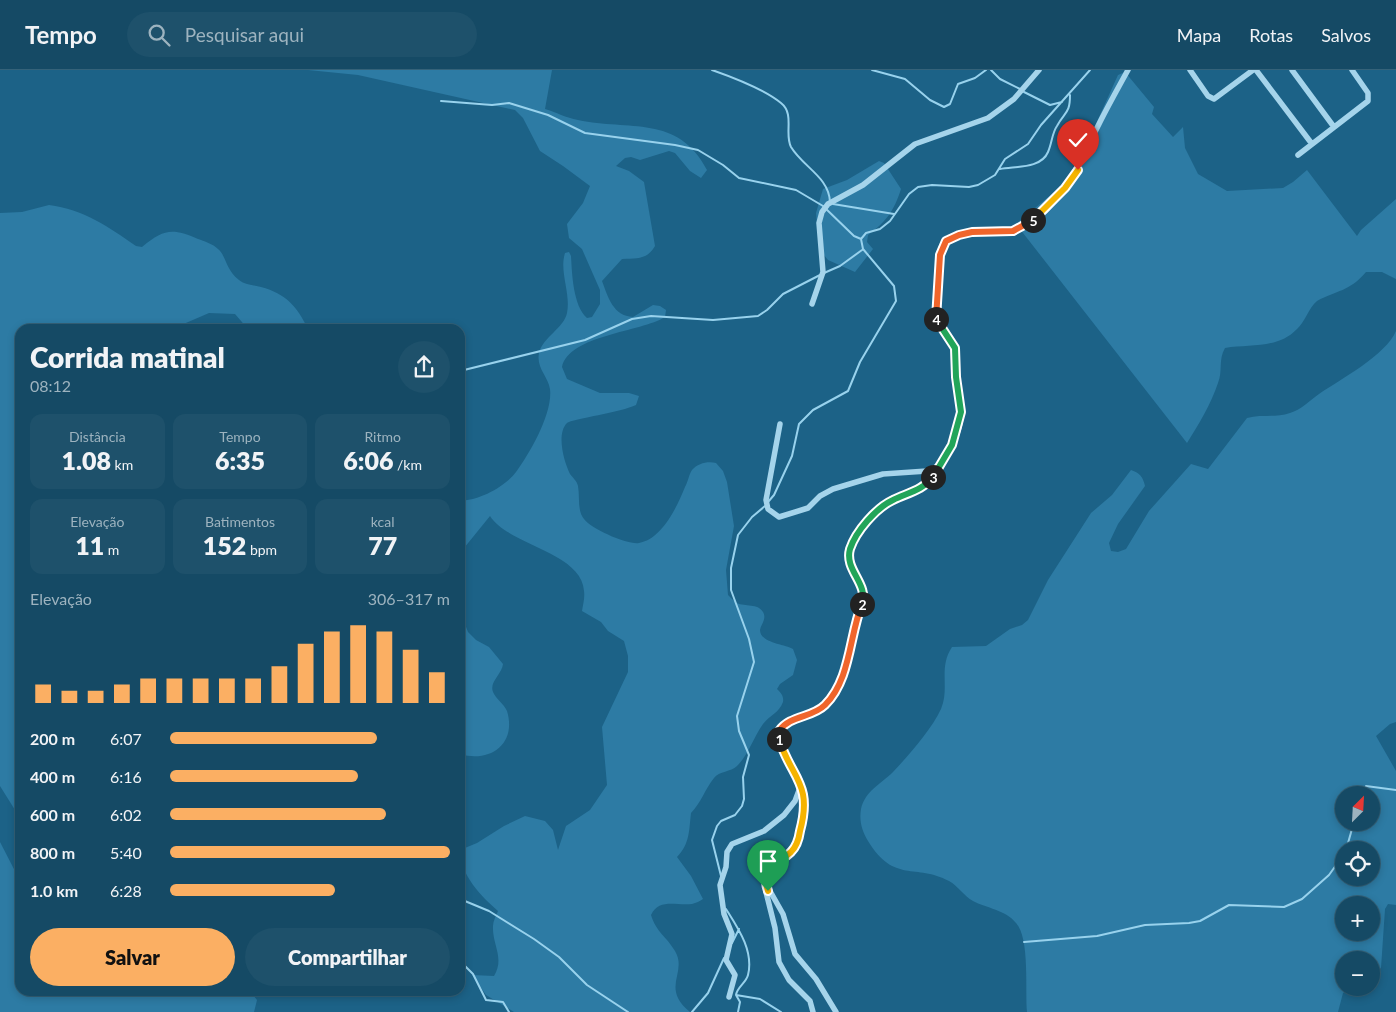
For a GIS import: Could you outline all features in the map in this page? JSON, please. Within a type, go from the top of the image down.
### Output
[{"type":"street","points":[[812,304],[824,272],[819,223],[822,212],[828,204],[864,185],[916,144],[988,118],[1014,99],[1039,70]]},
{"type":"street","points":[[813,1012],[810,1001],[789,980],[779,962],[766,887],[766,878],[770,869],[792,851],[797,841],[804,815],[801,783],[778,734],[781,728],[792,720],[822,708],[835,693],[842,678],[854,627],[864,597],[849,562],[852,543],[858,533],[885,505],[925,485],[941,464],[956,436],[961,412],[956,377],[955,348],[951,339],[938,325],[935,316],[942,247],[946,241],[959,235],[1013,231],[1038,217],[1065,188],[1078,170],[1128,70]]},
{"type":"street","points":[[1190,70],[1208,96],[1214,100],[1255,70],[1312,144]]},
{"type":"street","points":[[1292,70],[1334,127]]},
{"type":"street","points":[[1298,155],[1368,101],[1369,95],[1352,70]]},
{"type":"street","points":[[780,424],[766,500],[768,509],[779,517],[808,508],[820,496],[833,489],[883,474],[927,471],[941,464]]},
{"type":"street","points":[[729,997],[735,975],[726,960],[732,934],[724,914],[720,885],[726,867],[727,852],[732,844],[760,834],[784,815],[795,801],[801,783]]},
{"type":"street","points":[[766,887],[783,914],[795,954],[816,979],[836,1012]]},
{"type":"shaded area","points":[[308,70],[552,70],[545,109],[578,120],[651,128],[667,132],[682,140],[695,152],[707,170],[701,178],[690,171],[675,153],[669,151],[640,160],[631,157],[625,158],[616,166],[629,171],[644,182],[655,246],[645,256],[622,259],[602,281],[612,305],[626,316],[633,317],[653,305],[660,306],[666,310],[665,317],[640,327],[591,341],[567,356],[562,367],[567,379],[600,393],[629,393],[639,396],[636,405],[629,408],[571,421],[564,428],[562,448],[565,463],[576,481],[579,490],[580,508],[584,519],[602,532],[627,542],[639,543],[647,540],[662,529],[668,521],[678,504],[692,470],[703,463],[716,463],[723,471],[727,482],[734,526],[726,570],[728,595],[737,603],[761,609],[764,617],[760,630],[761,634],[768,640],[793,649],[797,660],[793,675],[780,684],[777,689],[783,698],[779,709],[763,724],[745,756],[737,766],[714,778],[691,813],[687,842],[677,857],[691,876],[703,899],[692,904],[659,906],[651,915],[656,926],[675,951],[679,966],[675,988],[681,1003],[690,1012],[514,1012],[486,995],[472,975],[494,976],[497,969],[498,957],[493,926],[498,911],[479,892],[468,876],[465,870],[465,848],[525,816],[545,821],[553,830],[558,850],[566,826],[590,810],[607,785],[602,727],[628,672],[628,656],[624,641],[608,631],[601,622],[582,611],[584,591],[580,578],[571,567],[499,526],[490,516],[465,547],[465,500],[491,492],[505,483],[516,472],[528,454],[544,421],[550,399],[550,389],[539,363],[539,353],[541,347],[562,323],[567,313],[568,298],[563,268],[565,253],[569,252],[571,256],[574,289],[582,313],[587,318],[592,317],[600,304],[600,290],[582,249],[569,238],[567,224],[583,203],[590,186],[540,151],[523,118],[515,110],[358,75]]},
{"type":"shaded area","points":[[1125,72],[1154,107],[1152,114],[1173,137],[1183,127],[1185,148],[1198,174],[1227,191],[1283,188],[1307,170],[1357,236],[1361,230],[1396,199],[1396,279],[1382,272],[1366,272],[1360,279],[1348,287],[1317,301],[1300,326],[1281,340],[1272,343],[1225,348],[1215,391],[1187,443],[1016,224],[1072,177],[1118,75]]},
{"type":"shaded area","points":[[879,161],[884,163],[901,189],[889,215],[868,235],[867,242],[873,249],[855,272],[828,260],[819,249],[816,213],[823,189],[847,180]]},
{"type":"shaded area","points":[[49,205],[73,210],[106,226],[136,246],[142,247],[156,237],[168,232],[189,235],[216,247],[221,252],[231,272],[241,282],[270,290],[284,297],[295,307],[305,324],[244,324],[235,314],[209,313],[184,324],[15,324],[15,810],[0,786],[0,213],[22,212]]},
{"type":"shaded area","points":[[1396,331],[1396,722],[1390,724],[1376,736],[1396,771],[1396,905],[1388,904],[1385,909],[1381,968],[1380,951],[1335,951],[1335,996],[1342,996],[1338,1012],[1027,1012],[1025,952],[1020,930],[1016,923],[1007,915],[973,901],[949,881],[926,873],[896,868],[887,863],[868,841],[864,833],[860,818],[861,809],[866,797],[893,772],[926,734],[937,717],[945,693],[946,663],[952,647],[986,646],[1010,629],[1022,625],[1028,620],[1048,580],[1091,513],[1112,495],[1131,470],[1141,476],[1145,486],[1118,524],[1109,543],[1111,551],[1118,552],[1126,549],[1149,511],[1191,464],[1208,469],[1247,418],[1273,416],[1298,410],[1362,366],[1383,349]]},
{"type":"shaded area","points":[[465,624],[468,632],[476,640],[489,647],[503,664],[492,688],[494,695],[507,711],[509,723],[508,733],[498,748],[491,753],[481,756],[465,755]]},
{"type":"shaded area","points":[[0,842],[15,871],[15,996],[254,996],[257,1000],[254,1012],[0,1012]]},
{"type":"waterway","points":[[712,70],[757,89],[781,103],[787,113],[788,136],[791,147],[825,186],[829,193],[830,202]]},
{"type":"waterway","points":[[872,70],[905,79],[930,100],[944,107],[950,104],[958,84],[975,78],[986,70]]},
{"type":"waterway","points":[[991,70],[1000,79],[1020,89]]},
{"type":"waterway","points":[[861,239],[866,233],[880,229],[890,221],[909,194],[918,187],[932,185],[969,187],[978,185],[995,175],[1005,159],[1028,144],[1041,125],[1090,70]]},
{"type":"waterway","points":[[1024,92],[1050,105],[1062,102]]},
{"type":"waterway","points":[[1000,169],[1027,166],[1045,157],[1055,129],[1068,109],[1070,95]]},
{"type":"waterway","points":[[441,101],[492,105],[509,103],[548,115],[585,133],[675,145],[698,150],[723,165],[739,178],[796,190],[823,206],[854,236],[861,239]]},
{"type":"waterway","points":[[833,204],[894,214]]},
{"type":"waterway","points":[[768,502],[774,495],[792,456],[799,424],[813,410],[848,391],[860,362],[896,301],[894,286],[863,249],[861,239]]},
{"type":"waterway","points":[[824,273],[840,266],[862,250]]},
{"type":"waterway","points":[[465,370],[585,340],[632,319],[651,316],[713,320],[758,316],[783,294],[820,275]]},
{"type":"waterway","points":[[721,876],[712,840],[717,826],[721,821],[735,815],[742,806],[744,799],[743,777],[749,755],[739,731],[737,716],[754,662],[749,639],[731,590],[731,568],[738,535],[752,517],[765,506]]},
{"type":"waterway","points":[[1380,788],[1396,790]]},
{"type":"waterway","points":[[1349,841],[1351,831]]},
{"type":"waterway","points":[[1024,942],[1097,936],[1145,925],[1189,923],[1200,921],[1229,905],[1284,907],[1302,899],[1329,875],[1335,867]]},
{"type":"waterway","points":[[465,901],[489,911],[534,939],[559,957],[587,985],[628,1012]]},
{"type":"waterway","points":[[726,909],[744,940],[749,957],[748,975],[736,995]]},
{"type":"waterway","points":[[732,943],[739,929]]},
{"type":"waterway","points":[[692,1012],[708,993],[724,958]]},
{"type":"waterway","points":[[465,966],[473,974],[486,1000],[503,1002],[509,1012]]},
{"type":"waterway","points":[[736,995],[760,999],[781,1012]]},
{"type":"waterway","points":[[736,995],[740,1002],[738,1012]]},
{"type":"route","points":[[768,891],[765,882],[768,872],[774,864],[795,847],[804,815],[804,797],[800,780],[780,742],[778,734],[785,724],[822,708],[835,693],[846,668],[856,618],[864,597],[864,593],[849,562],[852,543],[858,533],[885,505],[898,497],[918,489],[930,480],[949,452],[961,418],[954,343],[938,325],[935,316],[942,247],[946,241],[959,235],[972,232],[1001,233],[1013,231],[1024,226],[1038,217],[1065,188],[1078,170]]}]
